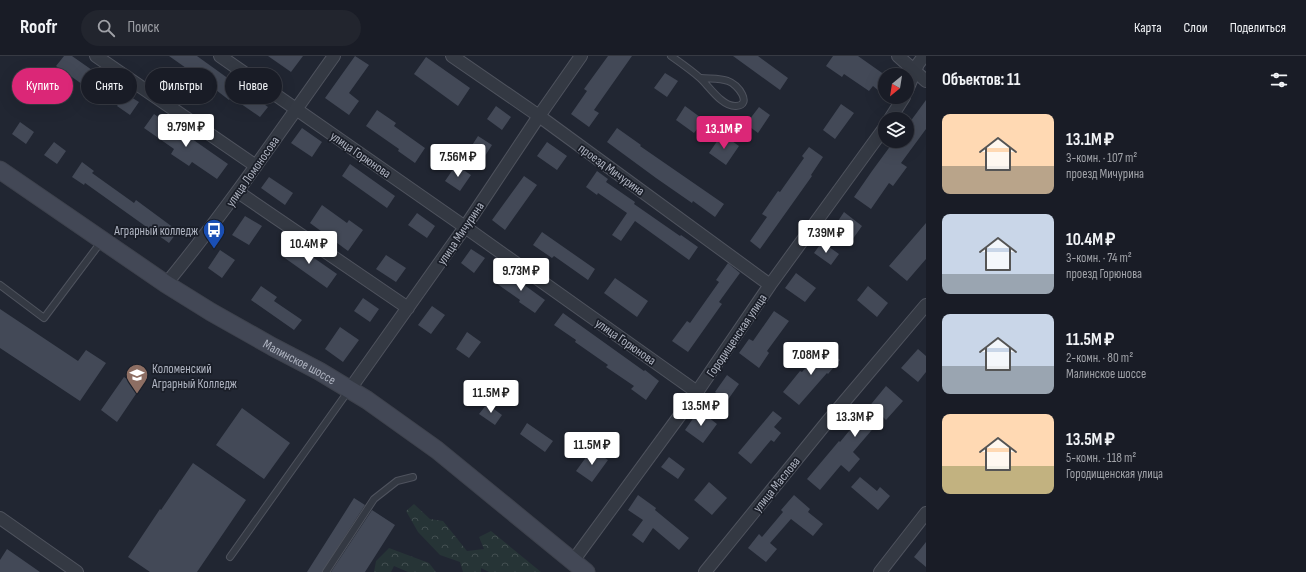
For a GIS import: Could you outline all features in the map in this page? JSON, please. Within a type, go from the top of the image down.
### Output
[{"type":"main road","name":"Малинское шоссе","points":[[0,170],[166,284],[211,312],[350,389],[437,450],[586,572]]},
{"type":"street","points":[[96,56],[256,166]]},
{"type":"street","name":"улица Горюнова","points":[[220,56],[465,227],[697,392]]},
{"type":"street","name":"улица Ломоносова","points":[[166,284],[195,249],[238,192],[334,56]]},
{"type":"street","name":"проезд Мичурина","points":[[452,56],[539,116],[770,285]]},
{"type":"street","name":"улица Мичурина","points":[[350,389],[465,227],[581,56]]},
{"type":"street","points":[[898,56],[926,81]]},
{"type":"street","points":[[915,71],[924,56]]},
{"type":"street","name":"Городищенская улица","points":[[573,561],[697,392],[770,285],[878,137]]},
{"type":"street","points":[[238,192],[408,308]]},
{"type":"street","name":"улица Маслова","points":[[705,572],[827,422],[926,305]]},
{"type":"street","points":[[880,572],[926,513]]},
{"type":"street","points":[[1,521],[77,572]]},
{"type":"lane","points":[[671,56],[701,78],[728,105],[739,105],[743,101],[743,96],[740,90],[729,81],[701,78]]},
{"type":"lane","points":[[0,284],[44,318],[102,240]]},
{"type":"lane","points":[[230,557],[350,389]]},
{"type":"lane","points":[[326,572],[374,499],[397,481],[413,477]]},
{"type":"green space","points":[[414,504],[430,519],[443,521],[467,551],[484,549],[479,537],[491,531],[541,572],[489,572],[481,568],[481,572],[463,572],[460,562],[440,555],[418,532],[406,511]]},
{"type":"green space","points":[[389,548],[429,563],[436,572],[408,572],[394,566],[391,572],[374,572],[376,561]]},
{"type":"building","points":[[64,56],[72,56],[89,68],[81,68],[81,83],[73,78],[73,68],[59,68],[56,66]]},
{"type":"building","points":[[169,56],[197,56],[214,68],[186,68]]},
{"type":"building","points":[[268,56],[303,56],[291,72]]},
{"type":"building","points":[[355,56],[369,65],[349,93],[359,101],[349,115],[325,98]]},
{"type":"building","points":[[608,56],[632,56],[594,110],[599,113],[589,127],[571,114],[587,91],[584,89]]},
{"type":"building","points":[[733,56],[758,56],[788,78],[780,90]]},
{"type":"building","points":[[833,56],[858,56],[878,70],[878,90],[873,86],[869,91],[844,74],[842,77],[826,66]]},
{"type":"building","points":[[426,57],[470,88],[458,106],[414,74]]},
{"type":"building","points":[[217,70],[225,76],[225,97],[217,91]]},
{"type":"building","points":[[665,73],[678,81],[667,97],[654,88]]},
{"type":"building","points":[[926,100],[926,129],[914,145],[914,116]]},
{"type":"building","points":[[137,101],[139,102],[130,115],[117,106],[118,104],[137,104]]},
{"type":"building","points":[[241,104],[264,104],[268,107],[260,117]]},
{"type":"building","points":[[841,104],[854,113],[835,139],[823,130]]},
{"type":"building","points":[[496,106],[511,117],[502,130],[487,119]]},
{"type":"building","points":[[685,106],[704,120],[694,133],[676,120]]},
{"type":"building","points":[[759,107],[770,115],[758,133],[746,124]]},
{"type":"building","points":[[377,110],[396,123],[394,126],[425,148],[415,163],[398,151],[399,149],[366,126]]},
{"type":"building","points":[[154,114],[184,136],[185,134],[228,164],[217,179],[192,162],[189,166],[171,154],[174,149],[144,128]]},
{"type":"building","points":[[20,122],[34,132],[26,144],[12,134]]},
{"type":"building","points":[[302,128],[322,142],[312,157],[291,143]]},
{"type":"building","points":[[617,128],[641,145],[640,146],[724,204],[715,217],[693,201],[692,203],[656,178],[607,142]]},
{"type":"building","points":[[722,134],[739,146],[726,165],[709,153]]},
{"type":"building","points":[[478,136],[492,145],[483,159],[469,150]]},
{"type":"building","points":[[54,142],[66,151],[57,164],[44,155]]},
{"type":"building","points":[[547,142],[567,156],[557,170],[537,156]]},
{"type":"building","points":[[809,147],[823,157],[811,175],[812,176],[760,249],[750,241],[767,217],[762,214],[804,158],[802,156]]},
{"type":"building","points":[[889,148],[912,148],[901,163],[907,167],[893,186],[889,183],[871,209],[854,197]]},
{"type":"building","points":[[82,162],[94,171],[92,173],[134,203],[136,200],[178,231],[169,243],[85,183],[84,185],[72,177]]},
{"type":"building","points":[[350,164],[395,196],[387,208],[342,176]]},
{"type":"building","points":[[456,165],[471,175],[460,191],[445,181]]},
{"type":"building","points":[[597,171],[608,179],[606,182],[635,202],[634,204],[698,247],[689,260],[635,221],[621,241],[612,235],[627,213],[598,193],[597,195],[586,187]]},
{"type":"building","points":[[524,176],[537,185],[505,230],[492,220]]},
{"type":"building","points":[[269,177],[293,193],[285,205],[261,188]]},
{"type":"building","points":[[322,205],[347,223],[349,220],[363,230],[348,251],[310,223]]},
{"type":"building","points":[[844,212],[862,226],[852,240],[834,227]]},
{"type":"building","points":[[417,213],[435,226],[427,238],[408,225]]},
{"type":"building","points":[[245,216],[262,226],[249,245],[232,235]]},
{"type":"building","points":[[926,223],[926,259],[907,281],[889,266]]},
{"type":"building","points":[[542,232],[595,269],[588,280],[554,256],[552,258],[533,245]]},
{"type":"building","points":[[291,242],[337,274],[327,288],[282,256]]},
{"type":"building","points":[[822,242],[839,254],[831,265],[814,253]]},
{"type":"building","points":[[471,249],[485,258],[474,273],[461,263]]},
{"type":"building","points":[[220,250],[235,260],[222,278],[208,268]]},
{"type":"building","points":[[386,255],[406,268],[396,282],[376,269]]},
{"type":"building","points":[[728,263],[740,273],[719,302],[722,304],[688,352],[672,341],[687,321],[690,323],[719,282],[716,280]]},
{"type":"building","points":[[505,271],[545,300],[535,313],[496,283]]},
{"type":"building","points":[[796,273],[816,288],[805,302],[785,288]]},
{"type":"building","points":[[615,278],[648,301],[637,317],[604,293]]},
{"type":"building","points":[[261,286],[277,297],[274,301],[302,320],[294,330],[251,300]]},
{"type":"building","points":[[868,286],[888,303],[877,317],[857,300]]},
{"type":"building","points":[[363,298],[379,309],[370,322],[354,311]]},
{"type":"building","points":[[432,306],[445,315],[431,334],[418,325]]},
{"type":"building","points":[[0,309],[78,361],[86,350],[106,363],[80,401],[0,348]]},
{"type":"building","points":[[774,311],[789,321],[767,351],[769,353],[759,368],[739,353],[749,339],[753,341]]},
{"type":"building","points":[[563,313],[659,381],[646,400],[631,389],[634,386],[606,367],[608,365],[554,325]]},
{"type":"building","points":[[340,327],[359,340],[343,362],[325,349]]},
{"type":"building","points":[[467,332],[481,342],[469,358],[456,349]]},
{"type":"building","points":[[824,346],[840,360],[799,405],[783,392],[800,371],[802,372]]},
{"type":"building","points":[[918,349],[926,356],[926,372],[918,382],[901,368]]},
{"type":"building","points":[[727,375],[739,384],[727,401],[715,392]]},
{"type":"building","points":[[124,377],[140,388],[117,422],[101,410]]},
{"type":"building","points":[[886,386],[903,401],[886,420],[883,417],[853,452],[860,459],[849,472],[841,465],[820,490],[807,479]]},
{"type":"building","points":[[487,404],[502,415],[495,425],[479,414]]},
{"type":"building","points":[[242,408],[290,443],[264,479],[216,445]]},
{"type":"building","points":[[699,410],[717,424],[703,443],[685,430]]},
{"type":"building","points":[[773,411],[782,418],[774,427],[781,433],[774,442],[771,440],[751,464],[738,453]]},
{"type":"building","points":[[527,423],[553,441],[545,452],[520,434]]},
{"type":"building","points":[[592,449],[608,460],[592,482],[576,471]]},
{"type":"building","points":[[669,457],[685,469],[678,479],[661,467]]},
{"type":"building","points":[[193,463],[246,500],[197,572],[150,572],[128,557]]},
{"type":"building","points":[[860,477],[877,491],[880,487],[890,496],[878,510],[851,487]]},
{"type":"building","points":[[709,482],[727,498],[712,515],[694,500]]},
{"type":"building","points":[[638,495],[656,508],[655,510],[689,538],[679,550],[653,528],[643,543],[632,535],[643,520],[628,510]]},
{"type":"building","points":[[794,495],[810,509],[808,512],[823,524],[813,536],[791,519],[770,543],[777,549],[766,562],[748,548],[759,534],[762,537],[783,512],[781,510]]},
{"type":"building","points":[[354,498],[365,505],[322,572],[307,572]]},
{"type":"building","points":[[372,510],[395,525],[365,572],[331,572]]},
{"type":"building","points":[[926,542],[926,567],[914,557]]},
{"type":"building","points":[[7,549],[40,572],[0,572],[0,560]]},
{"type":"place","name":"Аграрный колледж","points":[[214,250]]},
{"type":"place","name":"Коломенский Аграрный Колледж","points":[[137,394]]}]
